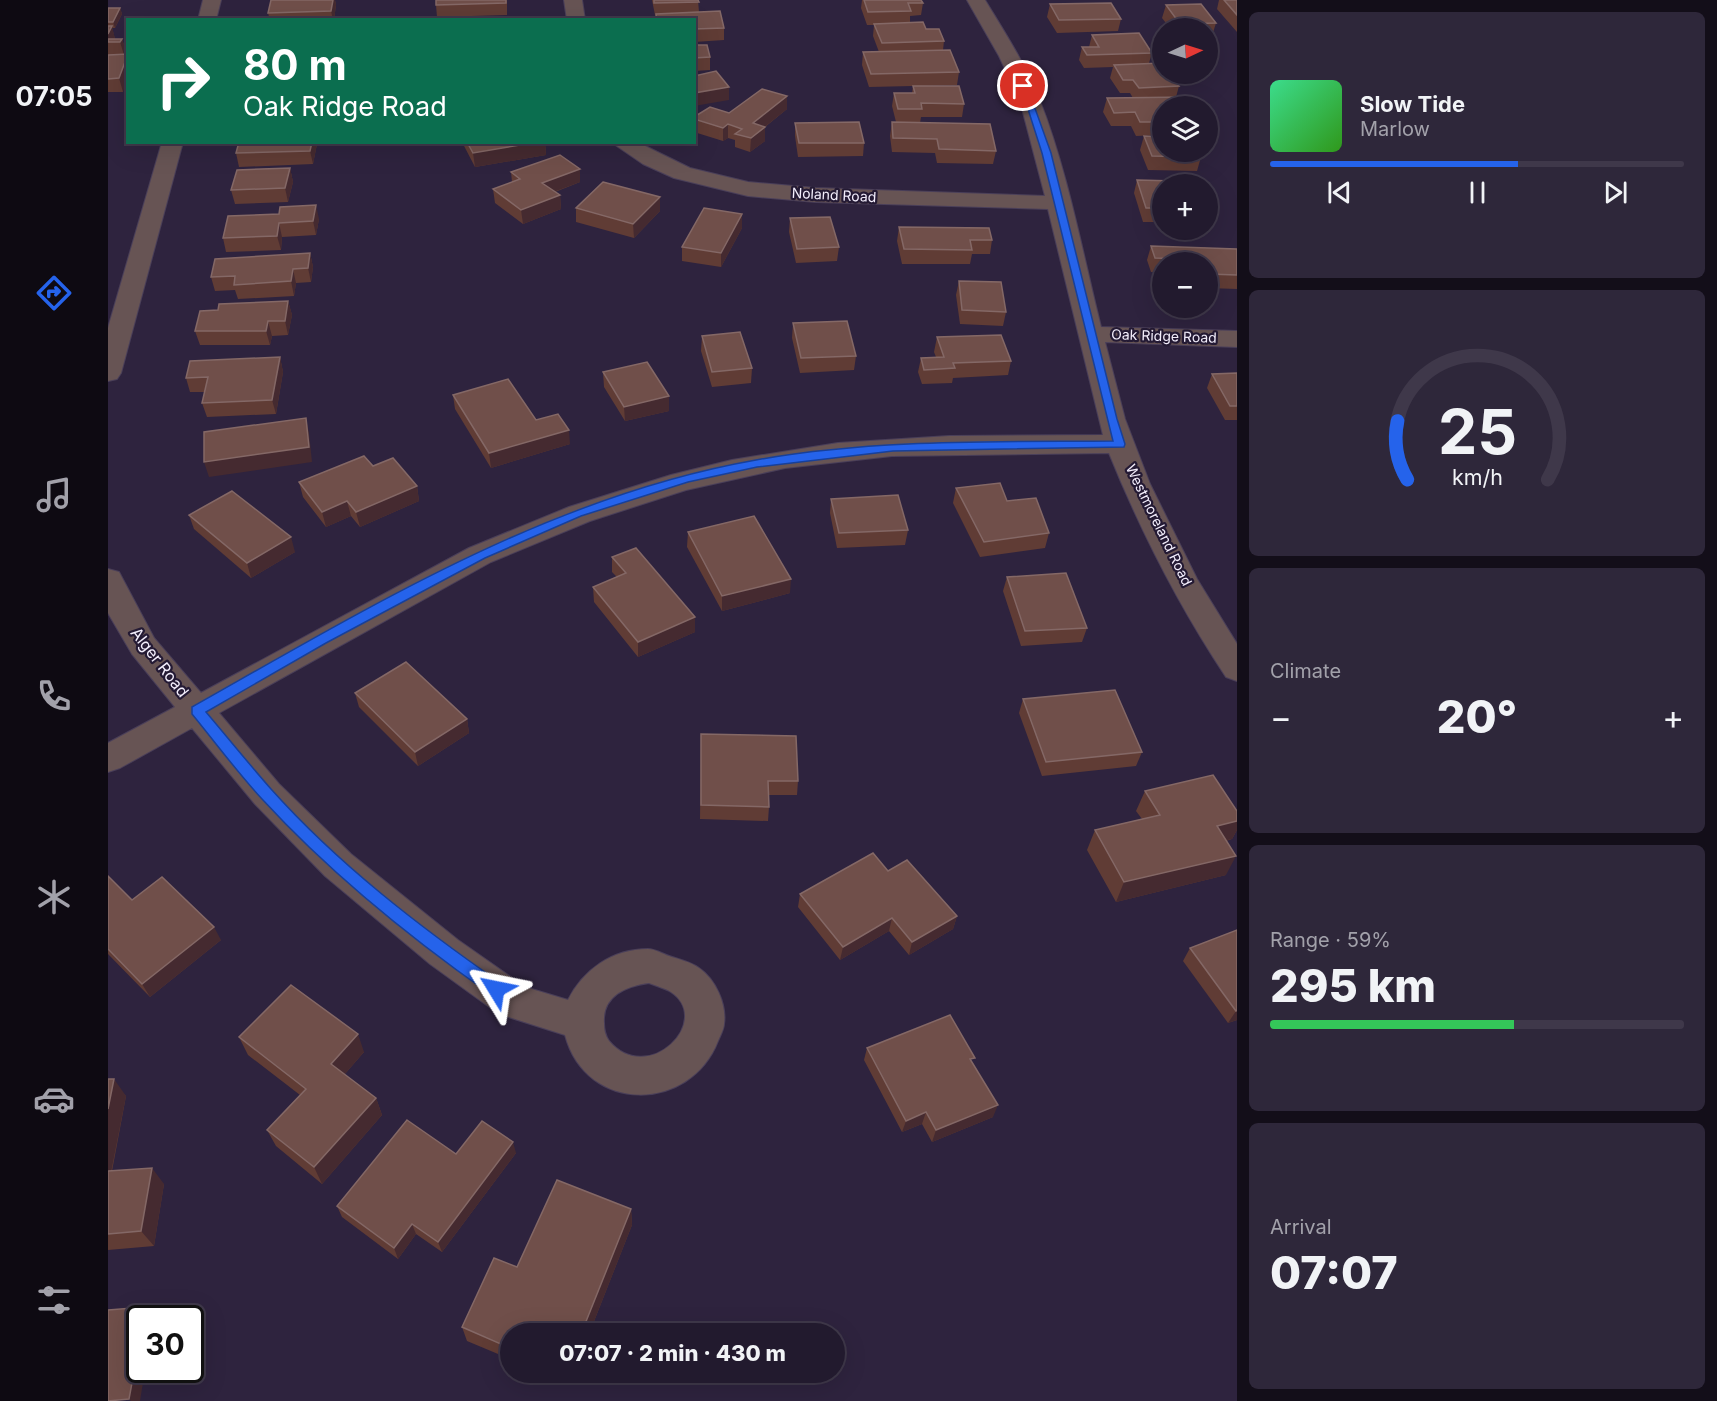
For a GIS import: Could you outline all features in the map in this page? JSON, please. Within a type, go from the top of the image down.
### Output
[{"type":"street","points":[[208,18],[212,0]]},
{"type":"street","points":[[573,0],[576,18]]},
{"type":"street","name":"Westmoreland Road","points":[[976,0],[1009,56],[1030,101],[1046,153],[1090,334],[1120,444],[1155,525],[1206,619],[1237,669]]},
{"type":"street","points":[[108,373],[172,144]]},
{"type":"street","name":"Noland Road","points":[[625,144],[669,169],[738,188],[842,196],[1058,203]]},
{"type":"street","name":"Oak Ridge Road","points":[[1090,334],[1237,339]]},
{"type":"street","points":[[108,759],[321,640],[480,555],[539,528],[616,499],[686,478],[757,463],[893,447],[1120,444]]},
{"type":"street","name":"Alger Road","points":[[108,580],[115,598],[143,646],[267,794],[338,865],[444,952],[513,1001],[583,1023]]},
{"type":"building","points":[[271,0],[333,0],[331,11],[268,13]]},
{"type":"building","points":[[436,0],[506,0],[506,3],[436,5]]},
{"type":"building","points":[[654,0],[698,0],[699,2],[654,3]]},
{"type":"building","points":[[864,0],[921,0],[923,3],[908,3],[911,11],[868,12]]},
{"type":"building","points":[[1224,0],[1237,0],[1237,15]]},
{"type":"building","points":[[1111,3],[1121,19],[1059,20],[1050,4]]},
{"type":"building","points":[[1201,4],[1212,18],[1176,18],[1166,5]]},
{"type":"building","points":[[108,8],[120,8],[113,22],[108,22]]},
{"type":"building","points":[[720,11],[724,28],[696,29],[696,18],[657,18],[656,14]]},
{"type":"building","points":[[923,22],[926,29],[939,29],[944,41],[882,43],[874,24]]},
{"type":"building","points":[[1139,33],[1152,53],[1087,55],[1082,47],[1099,47],[1092,35]]},
{"type":"building","points":[[108,39],[122,39],[120,42],[108,42]]},
{"type":"building","points":[[696,45],[707,45],[710,57],[696,58]]},
{"type":"building","points":[[950,50],[959,72],[871,74],[863,52]]},
{"type":"building","points":[[126,54],[119,78],[108,79],[108,55]]},
{"type":"building","points":[[1152,63],[1152,84],[1178,84],[1179,86],[1139,88],[1133,80],[1123,80],[1114,65]]},
{"type":"building","points":[[716,71],[729,87],[696,93],[696,76]]},
{"type":"building","points":[[913,86],[959,86],[964,104],[921,103],[922,109],[898,109],[894,93],[915,93]]},
{"type":"building","points":[[762,89],[787,96],[753,123],[765,127],[751,138],[735,134],[742,129],[728,124],[723,128],[696,120],[696,116],[710,107],[729,113]]},
{"type":"building","points":[[1152,97],[1152,122],[1140,122],[1135,112],[1114,113],[1107,98]]},
{"type":"building","points":[[859,122],[864,143],[799,143],[795,123]]},
{"type":"building","points":[[892,122],[990,124],[996,151],[939,149],[937,139],[893,138]]},
{"type":"building","points":[[1144,136],[1152,136],[1152,156]]},
{"type":"building","points":[[238,144],[312,144],[310,151],[236,153]]},
{"type":"building","points":[[468,144],[525,144],[473,153]]},
{"type":"building","points":[[560,155],[580,169],[542,183],[560,195],[521,210],[493,189],[520,179],[511,172]]},
{"type":"building","points":[[290,168],[285,188],[231,190],[237,170]]},
{"type":"building","points":[[1137,180],[1152,180],[1152,208],[1146,208]]},
{"type":"building","points":[[603,182],[660,197],[633,224],[576,208]]},
{"type":"building","points":[[316,205],[313,221],[279,223],[277,236],[223,238],[228,216],[279,214],[280,207]]},
{"type":"building","points":[[704,208],[742,214],[721,253],[682,247]]},
{"type":"building","points":[[830,217],[839,247],[797,249],[790,218]]},
{"type":"building","points":[[899,227],[989,228],[992,240],[970,240],[972,250],[904,249]]},
{"type":"building","points":[[1151,246],[1237,249],[1237,275],[1218,274],[1218,252],[1153,252]]},
{"type":"building","points":[[310,253],[308,268],[293,269],[291,281],[234,285],[235,276],[211,277],[215,259]]},
{"type":"building","points":[[959,281],[1001,282],[1006,312],[962,310]]},
{"type":"building","points":[[288,301],[285,321],[268,321],[266,331],[195,331],[200,311],[218,310],[219,304]]},
{"type":"building","points":[[847,321],[856,356],[801,358],[793,323]]},
{"type":"building","points":[[740,332],[752,368],[712,372],[702,336]]},
{"type":"building","points":[[1001,335],[1011,361],[953,363],[955,368],[924,370],[921,358],[944,357],[937,337]]},
{"type":"building","points":[[280,357],[272,400],[202,403],[208,377],[186,378],[190,361]]},
{"type":"building","points":[[647,362],[669,396],[624,407],[603,372]]},
{"type":"building","points":[[1237,373],[1237,406],[1230,406],[1212,374]]},
{"type":"building","points":[[508,379],[536,420],[558,414],[569,430],[489,453],[453,395]]},
{"type":"building","points":[[306,418],[309,447],[204,462],[204,432]]},
{"type":"building","points":[[364,456],[373,466],[393,458],[417,486],[356,512],[347,501],[322,512],[299,482]]},
{"type":"building","points":[[1000,483],[1007,501],[1036,498],[1049,533],[984,542],[956,488]]},
{"type":"building","points":[[232,491],[291,537],[247,563],[189,515]]},
{"type":"building","points":[[898,495],[908,530],[839,533],[831,499]]},
{"type":"building","points":[[754,516],[791,579],[722,596],[688,532]]},
{"type":"building","points":[[636,548],[695,617],[638,642],[593,587],[626,573],[612,557]]},
{"type":"building","points":[[1066,573],[1087,628],[1025,631],[1007,577]]},
{"type":"building","points":[[406,662],[467,719],[415,752],[355,693]]},
{"type":"building","points":[[1115,690],[1142,752],[1046,762],[1023,699]]},
{"type":"building","points":[[701,734],[796,736],[798,781],[768,781],[769,807],[701,805]]},
{"type":"building","points":[[1213,775],[1237,811],[1237,821],[1217,826],[1236,856],[1124,882],[1095,830],[1160,815],[1145,791]]},
{"type":"building","points":[[873,853],[888,871],[907,860],[957,916],[912,942],[892,918],[843,947],[800,894]]},
{"type":"building","points":[[108,876],[132,900],[162,877],[214,927],[142,984],[108,949]]},
{"type":"building","points":[[1237,930],[1237,1010],[1236,1011],[1190,948]]},
{"type":"building","points":[[291,985],[358,1034],[331,1064],[376,1098],[314,1167],[267,1130],[306,1089],[239,1037]]},
{"type":"building","points":[[950,1015],[975,1058],[970,1059],[998,1105],[936,1130],[926,1112],[906,1121],[867,1048]]},
{"type":"building","points":[[108,1079],[114,1079],[108,1109]]},
{"type":"building","points":[[407,1120],[456,1154],[482,1121],[513,1142],[438,1242],[412,1224],[394,1248],[337,1206]]},
{"type":"building","points":[[152,1168],[141,1231],[108,1234],[108,1171]]},
{"type":"building","points":[[557,1180],[631,1209],[585,1323],[500,1323],[500,1344],[462,1327],[494,1258],[517,1267]]},
{"type":"building","points":[[126,1309],[126,1383],[132,1383],[129,1399],[108,1401],[108,1310]]},
{"type":"route","points":[[496,989],[444,952],[338,865],[267,794],[197,711],[321,640],[480,555],[577,513],[686,478],[757,463],[893,447],[1120,444],[1111,419],[1046,153],[1023,86]]}]
